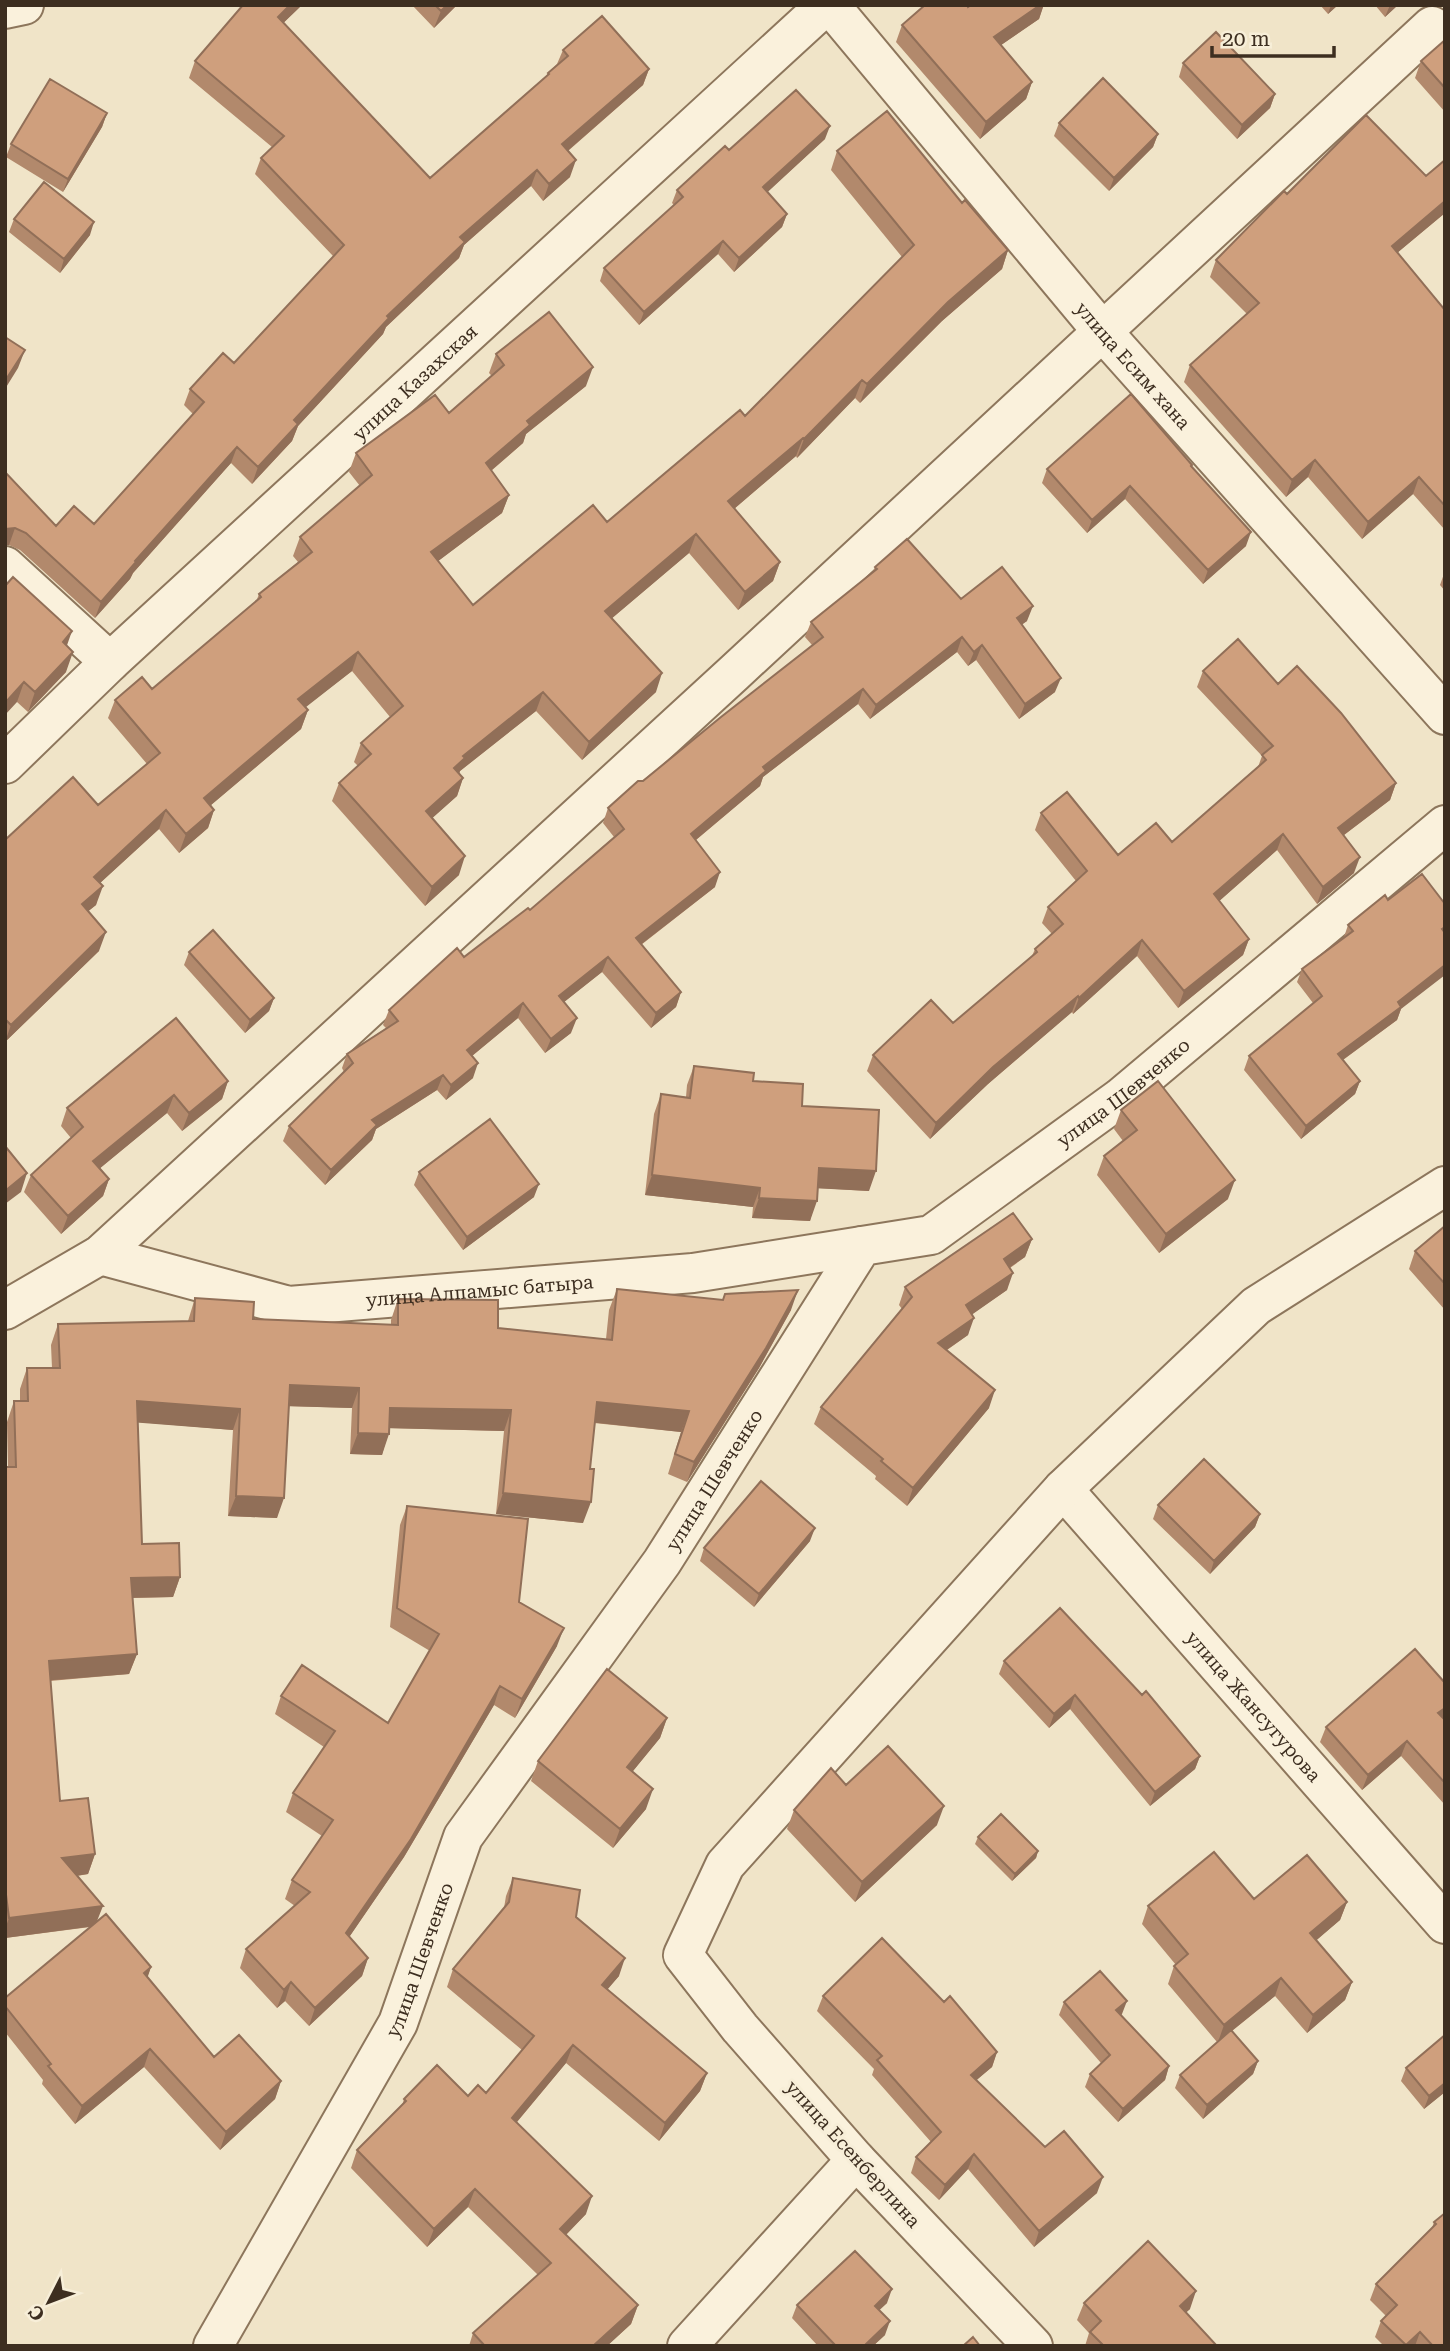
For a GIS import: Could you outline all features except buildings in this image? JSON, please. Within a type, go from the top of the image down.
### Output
[{"type":"street","points":[[5,9],[23,5]]},
{"type":"street","name":"улица Есим хана","points":[[828,5],[1102,331],[1445,715]]},
{"type":"street","name":"улица Казахская","points":[[5,764],[110,662],[828,5]]},
{"type":"street","points":[[5,1310],[100,1255],[1432,26]]},
{"type":"street","points":[[5,566],[110,662]]},
{"type":"street","name":"улица Шевченко","points":[[214,2346],[398,2023],[463,1837],[662,1562],[862,1246],[931,1235],[1120,1098],[1445,825]]},
{"type":"street","points":[[1063,1489],[1256,1306],[1445,1186]]},
{"type":"street","name":"улица Алпамыс батыра","points":[[100,1255],[289,1306],[693,1273],[862,1246]]},
{"type":"street","name":"улица Жансугурова","points":[[1063,1489],[1445,1924]]},
{"type":"street","name":"улица Есенберлина","points":[[1033,2346],[856,2160],[740,2028],[683,1955],[725,1865],[1063,1489]]},
{"type":"street","points":[[687,2346],[856,2160]]}]
